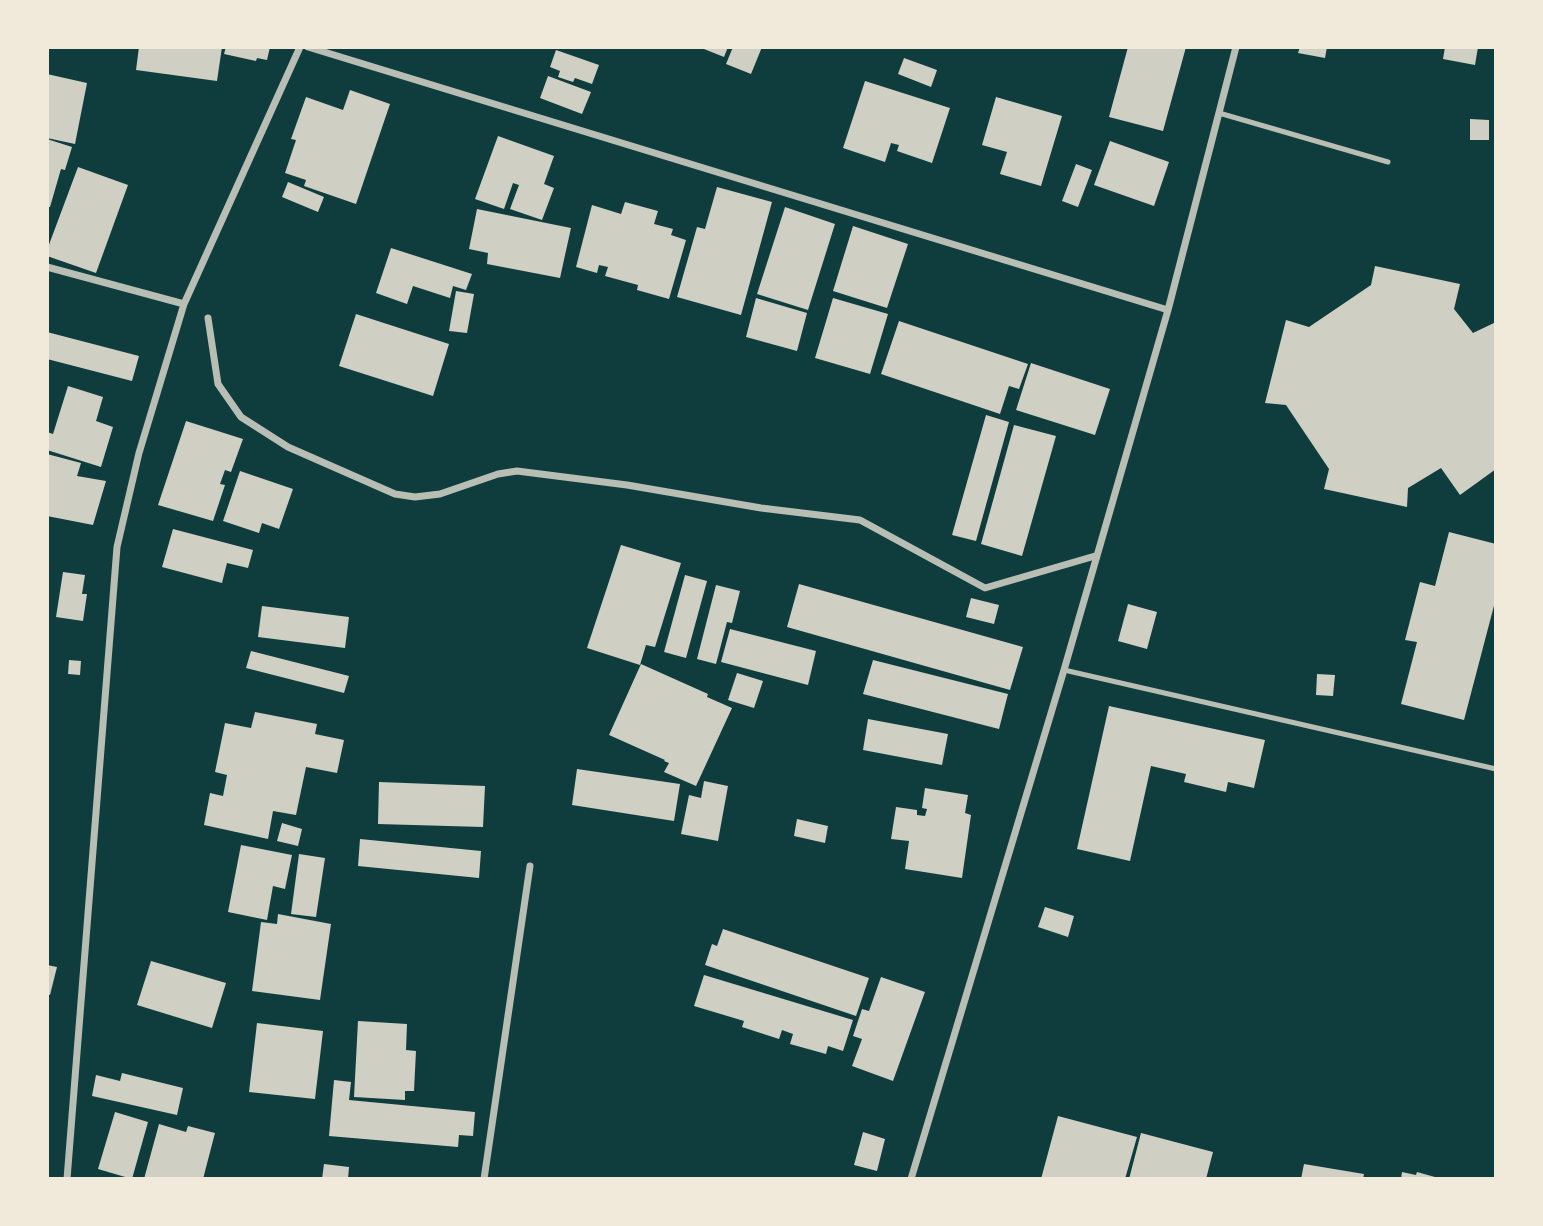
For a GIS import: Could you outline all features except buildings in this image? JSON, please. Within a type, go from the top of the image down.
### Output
[{"type":"street","points":[[67,1179],[117,547],[139,453],[184,304],[300,47]]},
{"type":"street","points":[[308,47],[1168,310]]},
{"type":"street","points":[[911,1179],[1064,670],[1168,310],[1236,47]]},
{"type":"street","points":[[47,267],[184,304]]},
{"type":"street","points":[[208,318],[218,384],[241,417],[288,447],[395,494],[415,497],[440,494],[498,474],[517,471],[627,485],[761,508],[860,520],[985,588],[1095,556]]},
{"type":"street","points":[[484,1179],[530,866]]},
{"type":"lane","points":[[1219,113],[1388,162]]},
{"type":"lane","points":[[1064,670],[1496,769]]}]
